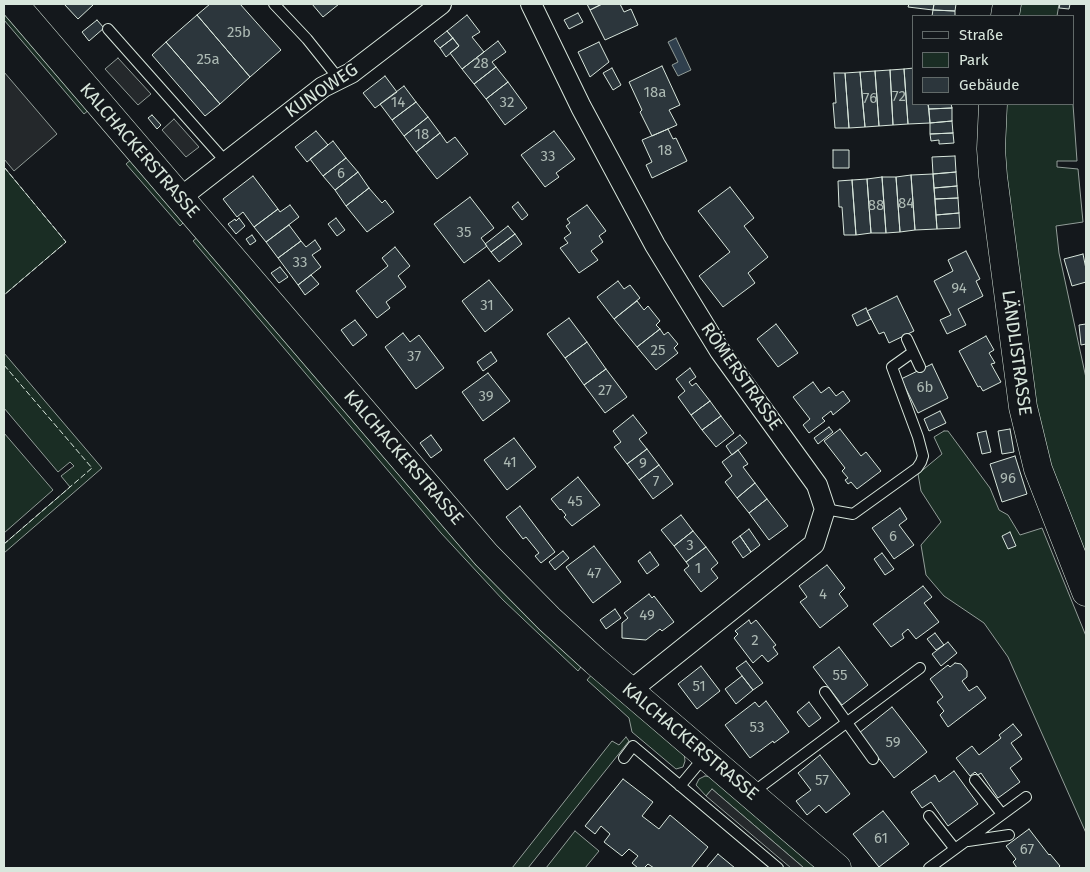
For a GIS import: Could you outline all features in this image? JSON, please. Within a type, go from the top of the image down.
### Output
[{"type":"street","name":"KALCHACKERSTRASSE","points":[[14,4],[486,555],[549,619],[837,868]]},
{"type":"street","name":"KUNOWEG","points":[[180,198],[324,87],[351,72],[442,4]]},
{"type":"street","name":"RÖMERSTRASSE","points":[[531,4],[581,107],[655,245],[720,351],[817,485],[825,509]]},
{"type":"street","name":"LÄNDLISTRASSE","points":[[993,105],[993,176],[1023,407],[1038,469],[1086,592]]},
{"type":"street","points":[[630,691],[814,544],[825,509]]},
{"type":"lane","points":[[274,4],[339,79]]},
{"type":"lane","points":[[108,29],[226,162]]},
{"type":"lane","points":[[907,339],[920,367]]},
{"type":"lane","points":[[825,509],[853,514],[917,468],[921,462],[923,456],[918,437],[892,367],[913,352]]},
{"type":"lane","points":[[752,794],[920,668]]},
{"type":"lane","points":[[825,692],[873,759]]},
{"type":"lane","points":[[624,758],[633,746],[778,868]]},
{"type":"lane","points":[[680,786],[705,755]]},
{"type":"lane","points":[[975,780],[1002,814]]},
{"type":"lane","points":[[929,868],[1026,797]]},
{"type":"lane","points":[[928,816],[954,850]]},
{"type":"lane","points":[[964,842],[1009,835]]},
{"type":"green space","points":[[1016,4],[1059,4],[1057,15],[1014,15]]},
{"type":"green space","points":[[4,8],[90,109],[84,114],[4,20]]},
{"type":"green space","points":[[1003,105],[1073,105],[1077,161],[1057,161],[1057,167],[1078,169],[1083,222],[1056,226],[1059,253],[1086,378],[1086,566],[1050,476],[1040,432],[1002,151]]},
{"type":"green space","points":[[133,158],[186,220],[180,226],[126,164]]},
{"type":"green space","points":[[4,167],[66,242],[4,295]]},
{"type":"green space","points":[[199,236],[583,664],[578,671],[503,600],[441,533],[193,241]]},
{"type":"green space","points":[[4,353],[102,468],[4,553],[4,544],[70,487],[61,476],[74,466],[70,462],[58,472],[4,408]]},
{"type":"green space","points":[[944,431],[948,431],[990,488],[999,510],[1008,515],[1020,535],[1042,528],[1086,636],[1086,833],[1008,657],[984,623],[944,596],[926,575],[921,545],[941,522],[921,491],[918,474],[942,454],[934,437]]},
{"type":"green space","points":[[4,433],[53,490],[4,533]]},
{"type":"green space","points":[[594,672],[684,753],[685,761],[683,767],[676,769],[632,732],[629,718],[587,680]]},
{"type":"green space","points":[[626,737],[629,741],[528,868],[512,868],[612,741],[619,745]]},
{"type":"green space","points":[[705,776],[712,777],[821,868],[804,868],[712,789],[706,796],[696,785],[699,779]]},
{"type":"green space","points":[[575,831],[599,851],[585,868],[546,868]]},
{"type":"shaded area","points":[[118,58],[151,94],[138,105],[105,69]]},
{"type":"shaded area","points":[[4,72],[57,134],[14,171],[4,159]]},
{"type":"shaded area","points":[[174,119],[199,147],[186,157],[162,130]]},
{"type":"shaded area","points":[[712,789],[804,868],[791,868],[706,796]]},
{"type":"water","points":[[676,38],[691,70],[678,76],[672,65],[678,62],[668,42]]},
{"type":"building","points":[[64,4],[92,4],[93,5],[78,19]]},
{"type":"building","points":[[210,4],[240,4],[281,50],[250,77],[197,15]]},
{"type":"building","points":[[312,4],[339,4],[323,17]]},
{"type":"building","points":[[587,4],[602,4],[590,10]]},
{"type":"building","points":[[602,4],[620,4],[624,12],[631,9],[638,25],[605,40],[590,10]]},
{"type":"building","points":[[909,4],[934,4],[933,10],[908,7]]},
{"type":"building","points":[[934,4],[956,4],[955,11],[933,10]]},
{"type":"building","points":[[1060,4],[1070,4],[1069,9],[1059,8]]},
{"type":"building","points":[[933,10],[955,11],[955,15],[932,15]]},
{"type":"building","points":[[578,13],[583,22],[569,29],[564,20]]},
{"type":"building","points":[[197,15],[250,77],[220,104],[166,42]]},
{"type":"building","points":[[467,15],[480,32],[472,37],[484,52],[462,69],[450,53],[459,46],[447,31]]},
{"type":"building","points":[[97,20],[104,28],[89,41],[82,32]]},
{"type":"building","points":[[447,31],[453,38],[440,48],[434,41]]},
{"type":"building","points":[[453,38],[459,46],[446,57],[440,48]]},
{"type":"building","points":[[498,41],[506,52],[492,62],[496,67],[474,84],[462,69]]},
{"type":"building","points":[[166,42],[220,104],[205,116],[152,55]]},
{"type":"building","points":[[599,42],[609,62],[590,77],[578,52]]},
{"type":"building","points":[[662,66],[680,105],[669,110],[677,125],[652,136],[640,112],[642,110],[629,82]]},
{"type":"building","points":[[496,67],[508,82],[486,99],[474,84]]},
{"type":"building","points":[[612,68],[621,85],[613,90],[603,73]]},
{"type":"building","points":[[912,68],[912,105],[928,105],[930,123],[908,124],[904,69]]},
{"type":"building","points":[[904,69],[908,124],[893,125],[890,70]]},
{"type":"building","points":[[890,70],[893,125],[879,126],[875,71]]},
{"type":"building","points":[[875,71],[879,126],[865,127],[860,72]]},
{"type":"building","points":[[860,72],[865,127],[849,128],[845,73]]},
{"type":"building","points":[[834,73],[845,73],[849,128],[835,128],[833,103],[836,103]]},
{"type":"building","points":[[385,76],[397,92],[375,108],[363,93]]},
{"type":"building","points":[[508,82],[527,108],[505,125],[486,99]]},
{"type":"building","points":[[404,86],[416,102],[392,120],[380,104]]},
{"type":"building","points":[[416,102],[428,117],[404,136],[392,120]]},
{"type":"building","points":[[928,105],[951,105],[952,108],[929,109]]},
{"type":"building","points":[[952,108],[952,121],[930,123],[929,109]]},
{"type":"building","points":[[152,115],[161,125],[157,129],[148,118]]},
{"type":"building","points":[[428,117],[440,133],[416,152],[404,136]]},
{"type":"building","points":[[952,121],[953,133],[930,134],[930,123]]},
{"type":"building","points":[[668,129],[673,139],[676,138],[687,161],[652,178],[646,165],[652,162],[642,140]]},
{"type":"building","points":[[316,131],[328,145],[307,162],[295,147]]},
{"type":"building","points":[[554,131],[575,159],[556,173],[559,177],[545,187],[521,155]]},
{"type":"building","points":[[440,133],[447,143],[455,137],[468,154],[437,179],[416,152]]},
{"type":"building","points":[[953,133],[954,143],[939,144],[939,140],[931,141],[930,134]]},
{"type":"building","points":[[333,141],[346,158],[323,176],[310,159]]},
{"type":"building","points":[[833,150],[849,150],[849,168],[833,168]]},
{"type":"building","points":[[955,156],[956,172],[933,174],[932,157]]},
{"type":"building","points":[[346,158],[358,172],[335,190],[323,176]]},
{"type":"building","points":[[358,172],[369,188],[346,206],[335,190]]},
{"type":"building","points":[[956,172],[957,186],[934,188],[933,174]]},
{"type":"building","points":[[933,174],[937,229],[915,230],[911,175]]},
{"type":"building","points":[[911,175],[915,230],[900,232],[896,177]]},
{"type":"building","points":[[253,176],[278,209],[254,227],[243,212],[237,217],[223,199]]},
{"type":"building","points":[[882,177],[886,233],[871,233],[867,179]]},
{"type":"building","points":[[882,177],[896,177],[900,232],[886,233]]},
{"type":"building","points":[[867,179],[871,233],[856,235],[852,180]]},
{"type":"building","points":[[852,180],[856,235],[844,235],[842,207],[839,207],[838,181]]},
{"type":"building","points":[[957,186],[958,198],[935,199],[934,188]]},
{"type":"building","points":[[730,187],[754,218],[744,226],[768,257],[748,273],[755,283],[723,307],[699,276],[730,252],[698,211]]},
{"type":"building","points":[[369,188],[382,203],[385,200],[394,212],[367,232],[346,206]]},
{"type":"building","points":[[470,197],[494,228],[481,238],[487,246],[464,263],[434,224]]},
{"type":"building","points":[[958,198],[959,213],[936,215],[935,199]]},
{"type":"building","points":[[518,202],[528,215],[522,220],[512,207]]},
{"type":"building","points":[[290,205],[299,217],[266,242],[254,227],[278,209],[280,212]]},
{"type":"building","points":[[587,205],[606,231],[599,236],[603,242],[591,251],[598,260],[579,273],[560,248],[568,243],[564,238],[571,233],[566,226],[570,223],[567,219]]},
{"type":"building","points":[[959,213],[960,228],[937,229],[936,215]]},
{"type":"building","points":[[239,218],[245,226],[236,234],[228,224]]},
{"type":"building","points":[[336,218],[345,230],[337,236],[328,224]]},
{"type":"building","points":[[289,225],[301,241],[278,258],[266,242]]},
{"type":"building","points":[[508,226],[515,234],[491,252],[485,244]]},
{"type":"building","points":[[515,234],[522,244],[499,262],[491,252]]},
{"type":"building","points":[[252,235],[256,241],[250,245],[246,239]]},
{"type":"building","points":[[315,240],[321,249],[312,255],[321,267],[298,285],[278,258],[301,241],[306,247]]},
{"type":"building","points":[[395,247],[410,266],[398,276],[406,287],[386,302],[390,308],[377,318],[356,291],[388,266],[382,258]]},
{"type":"building","points":[[966,251],[980,279],[976,281],[983,296],[958,309],[966,325],[947,334],[940,320],[951,315],[934,281],[953,271],[948,260]]},
{"type":"building","points":[[1083,254],[1086,282],[1072,286],[1064,259]]},
{"type":"building","points":[[280,267],[288,277],[279,283],[271,273]]},
{"type":"building","points":[[311,275],[319,284],[305,295],[298,285]]},
{"type":"building","points":[[489,280],[513,310],[485,332],[462,301]]},
{"type":"building","points":[[618,281],[624,289],[630,285],[640,298],[614,319],[597,297]]},
{"type":"building","points":[[897,296],[914,331],[889,343],[884,332],[879,334],[867,311]]},
{"type":"building","points":[[637,301],[644,310],[648,306],[660,321],[656,325],[660,329],[637,347],[614,319]]},
{"type":"building","points":[[866,308],[871,319],[857,326],[852,315]]},
{"type":"building","points":[[569,318],[587,342],[565,358],[547,334]]},
{"type":"building","points":[[355,320],[367,335],[353,346],[341,330]]},
{"type":"building","points":[[776,324],[798,353],[778,367],[757,339]]},
{"type":"building","points":[[1086,324],[1086,344],[1081,345],[1079,325]]},
{"type":"building","points":[[660,329],[664,335],[668,332],[678,344],[674,348],[678,353],[656,370],[637,347]]},
{"type":"building","points":[[403,333],[410,342],[419,335],[444,368],[416,389],[385,347]]},
{"type":"building","points":[[986,336],[994,350],[989,353],[995,363],[991,364],[1001,382],[983,391],[980,386],[978,387],[959,351]]},
{"type":"building","points":[[587,342],[606,369],[584,385],[565,358]]},
{"type":"building","points":[[491,352],[497,361],[483,371],[477,362]]},
{"type":"building","points":[[932,364],[948,398],[918,413],[901,379]]},
{"type":"building","points":[[690,368],[696,377],[689,382],[692,386],[696,383],[710,401],[691,415],[678,397],[685,391],[676,379]]},
{"type":"building","points":[[606,369],[627,397],[605,413],[584,385]]},
{"type":"building","points":[[488,373],[510,401],[483,421],[462,392]]},
{"type":"building","points":[[813,382],[821,393],[829,387],[836,396],[843,391],[850,401],[833,415],[831,411],[822,418],[825,421],[809,433],[803,425],[810,419],[793,397]]},
{"type":"building","points":[[710,401],[721,416],[702,430],[691,415]]},
{"type":"building","points":[[940,411],[946,423],[929,431],[924,419]]},
{"type":"building","points":[[633,415],[647,433],[639,439],[647,449],[627,464],[614,447],[621,442],[613,431]]},
{"type":"building","points":[[721,416],[734,433],[716,447],[702,430]]},
{"type":"building","points":[[829,427],[833,432],[818,444],[814,438]]},
{"type":"building","points":[[840,429],[861,456],[866,452],[881,471],[857,489],[851,482],[848,484],[845,480],[848,478],[842,471],[845,468],[824,441]]},
{"type":"building","points":[[1010,429],[1014,452],[1002,454],[998,431]]},
{"type":"building","points":[[986,431],[991,452],[982,454],[977,433]]},
{"type":"building","points":[[431,435],[442,450],[431,458],[420,443]]},
{"type":"building","points":[[740,435],[747,443],[732,455],[726,446]]},
{"type":"building","points":[[514,438],[536,467],[507,490],[484,460]]},
{"type":"building","points":[[647,449],[659,465],[639,480],[627,464]]},
{"type":"building","points":[[738,450],[748,464],[743,467],[755,483],[737,498],[725,482],[732,476],[722,462]]},
{"type":"building","points":[[1015,456],[1027,494],[1002,502],[990,464]]},
{"type":"building","points":[[659,465],[673,484],[653,499],[639,480]]},
{"type":"building","points":[[578,477],[600,505],[572,526],[564,517],[566,515],[551,499]]},
{"type":"building","points":[[755,483],[767,499],[749,513],[737,498]]},
{"type":"building","points":[[767,499],[788,526],[769,540],[749,513]]},
{"type":"building","points":[[520,506],[555,552],[541,563],[535,556],[539,553],[526,537],[523,539],[506,517]]},
{"type":"building","points":[[900,508],[907,519],[899,525],[914,545],[894,559],[872,528]]},
{"type":"building","points":[[681,515],[693,531],[674,546],[661,530]]},
{"type":"building","points":[[749,529],[760,545],[751,552],[740,536]]},
{"type":"building","points":[[693,531],[706,547],[686,562],[674,546]]},
{"type":"building","points":[[1010,532],[1016,546],[1008,549],[1002,536]]},
{"type":"building","points":[[740,536],[751,552],[743,558],[732,542]]},
{"type":"building","points":[[594,546],[621,582],[593,603],[566,567]]},
{"type":"building","points":[[706,547],[718,563],[711,569],[718,578],[701,592],[684,570],[689,566],[686,562]]},
{"type":"building","points":[[563,551],[569,558],[555,570],[549,562]]},
{"type":"building","points":[[650,552],[659,565],[647,574],[638,561]]},
{"type":"building","points":[[882,553],[894,569],[885,575],[874,559]]},
{"type":"building","points":[[827,565],[845,588],[839,594],[848,606],[820,628],[800,602],[807,597],[799,586]]},
{"type":"building","points":[[923,586],[932,597],[924,603],[939,622],[916,639],[908,629],[902,634],[904,638],[891,647],[873,624]]},
{"type":"building","points":[[649,594],[652,598],[654,596],[674,622],[662,631],[660,629],[646,640],[622,638],[622,623],[628,618],[624,613]]},
{"type":"building","points":[[615,609],[621,618],[606,629],[600,620]]},
{"type":"building","points":[[749,620],[751,624],[756,620],[776,645],[773,647],[778,654],[768,662],[762,655],[753,663],[734,638],[738,634],[735,631]]},
{"type":"building","points":[[935,633],[944,645],[936,650],[927,639]]},
{"type":"building","points":[[948,642],[957,653],[941,666],[932,654]]},
{"type":"building","points":[[839,647],[868,685],[842,705],[813,667]]},
{"type":"building","points":[[746,661],[763,683],[753,690],[736,668]]},
{"type":"building","points":[[955,663],[961,664],[967,671],[967,677],[962,681],[969,691],[977,686],[986,698],[948,727],[940,715],[944,711],[937,702],[943,697],[930,679],[948,665],[950,667]]},
{"type":"building","points":[[701,666],[720,691],[697,709],[678,684]]},
{"type":"building","points":[[742,676],[753,690],[736,704],[725,689]]},
{"type":"building","points":[[766,701],[789,732],[750,758],[725,725],[755,702],[759,707]]},
{"type":"building","points":[[809,702],[821,718],[809,727],[797,712]]},
{"type":"building","points":[[892,707],[927,752],[894,778],[859,733]]},
{"type":"building","points":[[1013,724],[1022,735],[1011,743],[1022,759],[1010,768],[1020,782],[998,798],[981,773],[978,775],[975,772],[970,776],[956,758],[972,746],[979,755],[1001,738],[999,735]]},
{"type":"building","points":[[820,755],[850,794],[826,813],[819,805],[807,815],[796,801],[811,790],[798,773]]},
{"type":"building","points":[[954,771],[978,804],[948,826],[931,802],[922,808],[911,792],[935,775],[939,782]]},
{"type":"building","points":[[623,779],[653,802],[642,816],[659,829],[670,815],[708,847],[691,868],[654,868],[648,864],[644,868],[638,868],[632,863],[638,856],[629,849],[622,856],[604,842],[610,834],[601,826],[595,834],[585,826]]},
{"type":"building","points":[[883,811],[909,844],[879,867],[853,834]]},
{"type":"building","points":[[1029,829],[1060,866],[1058,868],[1017,868],[1013,862],[1016,859],[1006,846]]},
{"type":"building","points":[[718,854],[735,868],[706,868]]},
{"type":"fence","points":[[4,167],[66,242],[4,295]]},
{"type":"fence","points":[[4,365],[92,468],[4,544]]}]
